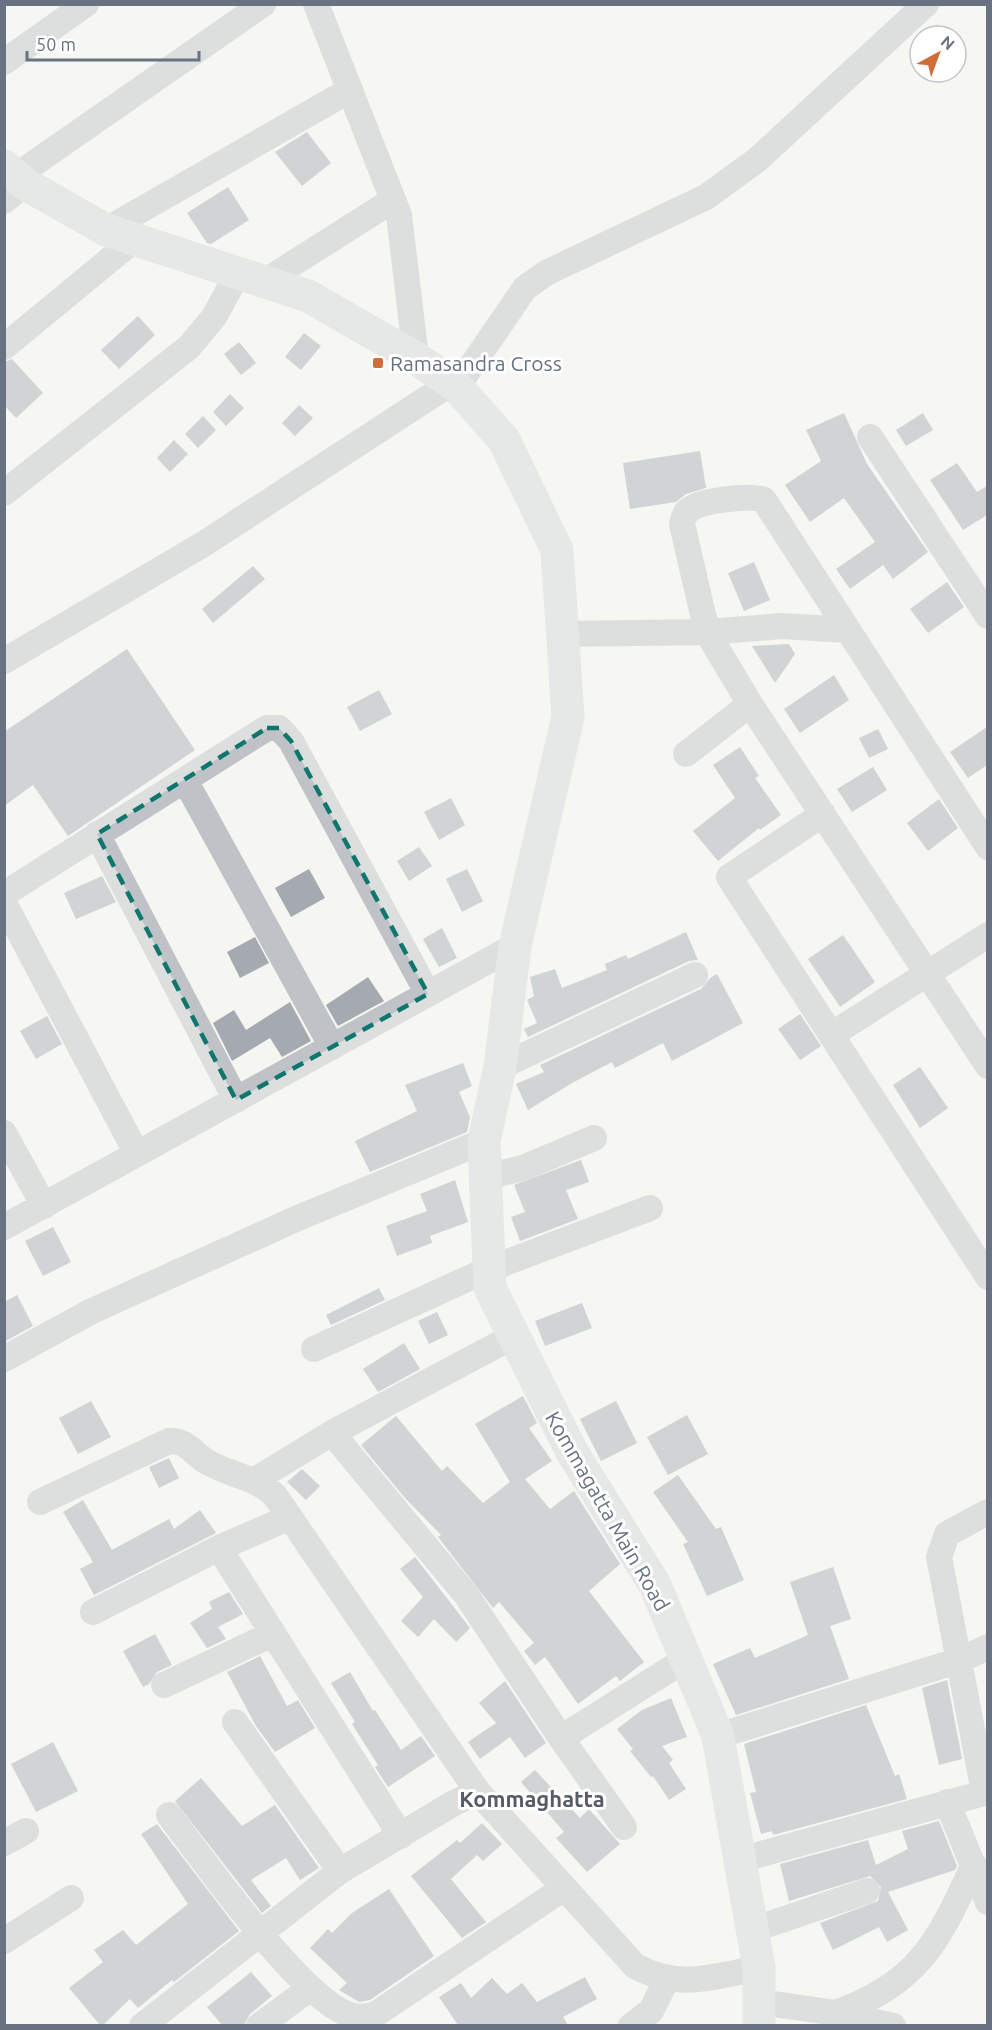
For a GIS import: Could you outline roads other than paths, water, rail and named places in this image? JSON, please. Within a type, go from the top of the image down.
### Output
[{"type":"main road","name":"Kommagatta Main Road","points":[[13,182],[120,234],[308,296],[416,358],[454,385],[504,440],[556,550],[568,717],[515,946],[500,1066],[484,1141],[490,1288],[572,1452],[655,1584],[718,1736],[759,1968],[760,2014]]},
{"type":"street","points":[[4,62],[86,4]]},
{"type":"street","points":[[13,182],[263,4]]},
{"type":"street","points":[[316,4],[399,215],[416,358]]},
{"type":"street","points":[[4,661],[202,545],[454,385],[525,288],[546,273],[706,196],[757,160],[926,4]]},
{"type":"street","points":[[4,347],[120,234],[350,90]]},
{"type":"street","points":[[4,492],[189,347],[214,316],[251,278],[393,200]]},
{"type":"street","points":[[870,437],[987,616]]},
{"type":"street","points":[[987,847],[978,812],[848,630],[764,500],[751,495],[693,507],[683,517],[682,524],[707,632],[750,704],[987,1066]]},
{"type":"street","points":[[563,634],[707,632],[782,626],[848,630]]},
{"type":"street","points":[[686,754],[750,704]]},
{"type":"street","points":[[4,894],[97,834],[186,782],[267,728],[279,728],[287,734],[428,994]]},
{"type":"street","points":[[186,782],[332,1047]]},
{"type":"street","points":[[823,814],[729,877],[987,1277]]},
{"type":"street","points":[[97,834],[236,1100]]},
{"type":"street","points":[[4,903],[137,1154]]},
{"type":"street","points":[[831,1035],[987,935]]},
{"type":"street","points":[[4,1227],[515,946]]},
{"type":"street","points":[[500,1066],[695,975]]},
{"type":"street","points":[[4,1133],[44,1206]]},
{"type":"street","points":[[485,1177],[523,1168],[594,1138]]},
{"type":"street","points":[[4,1359],[103,1306],[298,1218],[484,1141]]},
{"type":"street","points":[[314,1349],[489,1269],[650,1208]]},
{"type":"street","points":[[255,1480],[332,1433],[514,1336]]},
{"type":"street","points":[[332,1433],[467,1596],[561,1738],[624,1827]]},
{"type":"street","points":[[40,1502],[169,1441],[185,1443],[206,1462],[241,1478],[255,1480],[268,1488],[478,1792],[635,1966],[656,1977],[680,1982],[759,1968]]},
{"type":"street","points":[[739,1860],[986,1792],[939,1557],[947,1534],[987,1512]]},
{"type":"street","points":[[93,1612],[219,1548],[290,1517]]},
{"type":"street","points":[[219,1548],[402,1836]]},
{"type":"street","points":[[164,1685],[272,1634]]},
{"type":"street","points":[[718,1736],[960,1660],[987,1647]]},
{"type":"street","points":[[561,1738],[686,1659]]},
{"type":"street","points":[[235,1722],[340,1871]]},
{"type":"street","points":[[142,2025],[340,1871],[454,1803],[478,1792]]},
{"type":"street","points":[[947,1802],[987,1902]]},
{"type":"street","points":[[169,1815],[260,1933],[309,1989],[352,2016],[376,2014],[564,1888]]},
{"type":"street","points":[[836,2013],[870,2000],[909,1974],[937,1939],[974,1865]]},
{"type":"street","points":[[752,1930],[867,1891]]},
{"type":"street","points":[[4,1941],[71,1898]]},
{"type":"street","points":[[632,2025],[651,2011],[667,1979]]},
{"type":"street","points":[[259,2025],[309,1989]]},
{"type":"street","points":[[760,2014],[836,2013],[893,2025]]},
{"type":"place","name":"Ramasandra Cross","points":[[378,363]]},
{"type":"district","name":"Kommaghatta","points":[[532,1798]]}]
